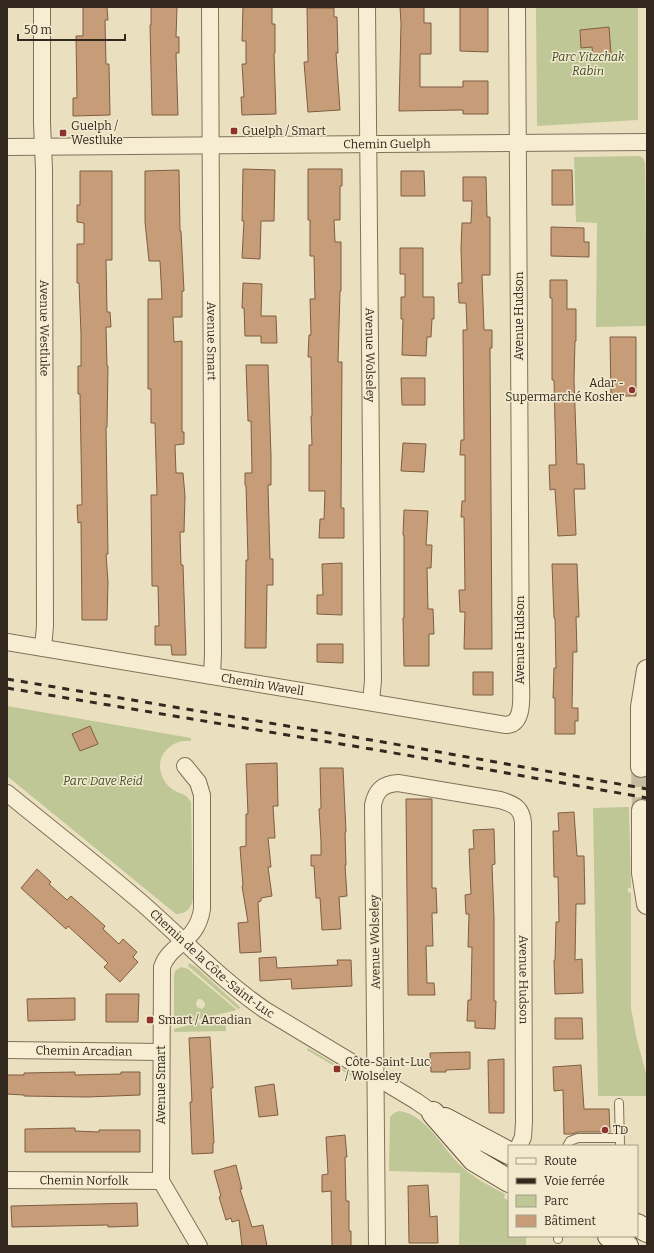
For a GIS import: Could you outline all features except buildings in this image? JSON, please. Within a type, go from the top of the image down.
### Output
[{"type":"main road","name":"Chemin de la Côte-Saint-Luc","points":[[433,1114],[508,1152]]},
{"type":"main road","name":"Chemin de la Côte-Saint-Luc","points":[[433,1114],[474,1160],[507,1174]]},
{"type":"main road","points":[[638,1226],[647,1231]]},
{"type":"main road","points":[[611,1237],[628,1246]]},
{"type":"street","name":"Avenue Westluke","points":[[42,7],[45,626],[43,648]]},
{"type":"street","name":"Avenue Smart","points":[[210,7],[212,676]]},
{"type":"street","name":"Avenue Wolseley","points":[[367,7],[371,702]]},
{"type":"street","name":"Avenue Hudson","points":[[516,721],[520,711],[521,681],[517,7]]},
{"type":"street","name":"Chemin Guelph","points":[[7,147],[647,142]]},
{"type":"street","name":"Chemin Wavell","points":[[7,642],[371,702],[506,726],[511,725],[516,721]]},
{"type":"street","points":[[641,767],[641,707],[647,670]]},
{"type":"street","name":"Avenue Smart","points":[[161,1181],[162,967],[166,958],[196,929],[202,909],[203,801],[198,782],[185,766]]},
{"type":"street","name":"Avenue Wolseley","points":[[377,1246],[374,805],[376,793],[385,785],[398,783],[500,800],[515,806],[521,813]]},
{"type":"street","name":"Chemin de la Côte-Saint-Luc","points":[[7,793],[142,903],[224,979],[253,1002],[416,1101],[433,1114]]},
{"type":"street","points":[[642,810],[642,873],[647,904]]},
{"type":"street","name":"Avenue Hudson","points":[[519,1145],[524,1134],[523,823],[521,813]]},
{"type":"street","name":"Chemin Arcadian","points":[[7,1050],[161,1052]]},
{"type":"street","name":"Chemin Norfolk","points":[[7,1180],[161,1181]]},
{"type":"street","points":[[161,1181],[199,1246]]},
{"type":"lane","points":[[568,1145],[570,1141],[578,1138],[620,1142],[619,1103]]},
{"type":"green space","name":"Parc Yitzchak Rabin","points":[[536,7],[638,7],[638,120],[537,126]]},
{"type":"green space","points":[[639,156],[643,158],[645,163],[647,326],[596,327],[597,223],[576,222],[574,157]]},
{"type":"green space","name":"Parc Dave Reid","points":[[7,706],[191,738],[191,741],[179,742],[169,747],[164,753],[160,762],[161,772],[168,786],[187,797],[191,802],[193,899],[188,910],[183,913],[176,914],[7,776]]},
{"type":"green space","points":[[629,807],[631,888],[628,888],[628,892],[631,893],[631,1008],[637,1040],[647,1077],[647,1096],[598,1096],[593,808]]},
{"type":"green space","points":[[189,963],[196,967],[241,1008],[238,1009],[188,966]]},
{"type":"green space","points":[[181,967],[188,969],[237,1010],[174,1025],[175,971]],"holes":[[[198,999],[201,999],[205,1003],[205,1006],[202,1009],[197,1007],[196,1003]]]},
{"type":"green space","points":[[225,1016],[226,1031],[174,1032],[174,1029]]},
{"type":"green space","points":[[308,1048],[356,1077],[360,1081],[307,1050]]},
{"type":"green space","points":[[399,1111],[418,1118],[426,1125],[454,1159],[466,1170],[482,1182],[505,1194],[504,1198],[508,1200],[508,1237],[526,1237],[526,1246],[459,1246],[460,1173],[389,1171],[390,1117]]},
{"type":"tunnel","points":[[641,767],[642,810]]},
{"type":"railway","points":[[7,679],[383,742],[647,789]]},
{"type":"railway","points":[[7,688],[383,751],[647,798]]},
{"type":"place","name":"Guelph / Smart","points":[[234,131]]},
{"type":"place","name":"Guelph / Westluke","points":[[63,133]]},
{"type":"place","name":"Adar - Supermarché Kosher","points":[[632,390]]},
{"type":"place","name":"Smart / Arcadian","points":[[150,1020]]},
{"type":"place","name":"Côte-Saint-Luc / Wolseley","points":[[337,1069]]},
{"type":"place","name":"TD","points":[[605,1130]]}]
